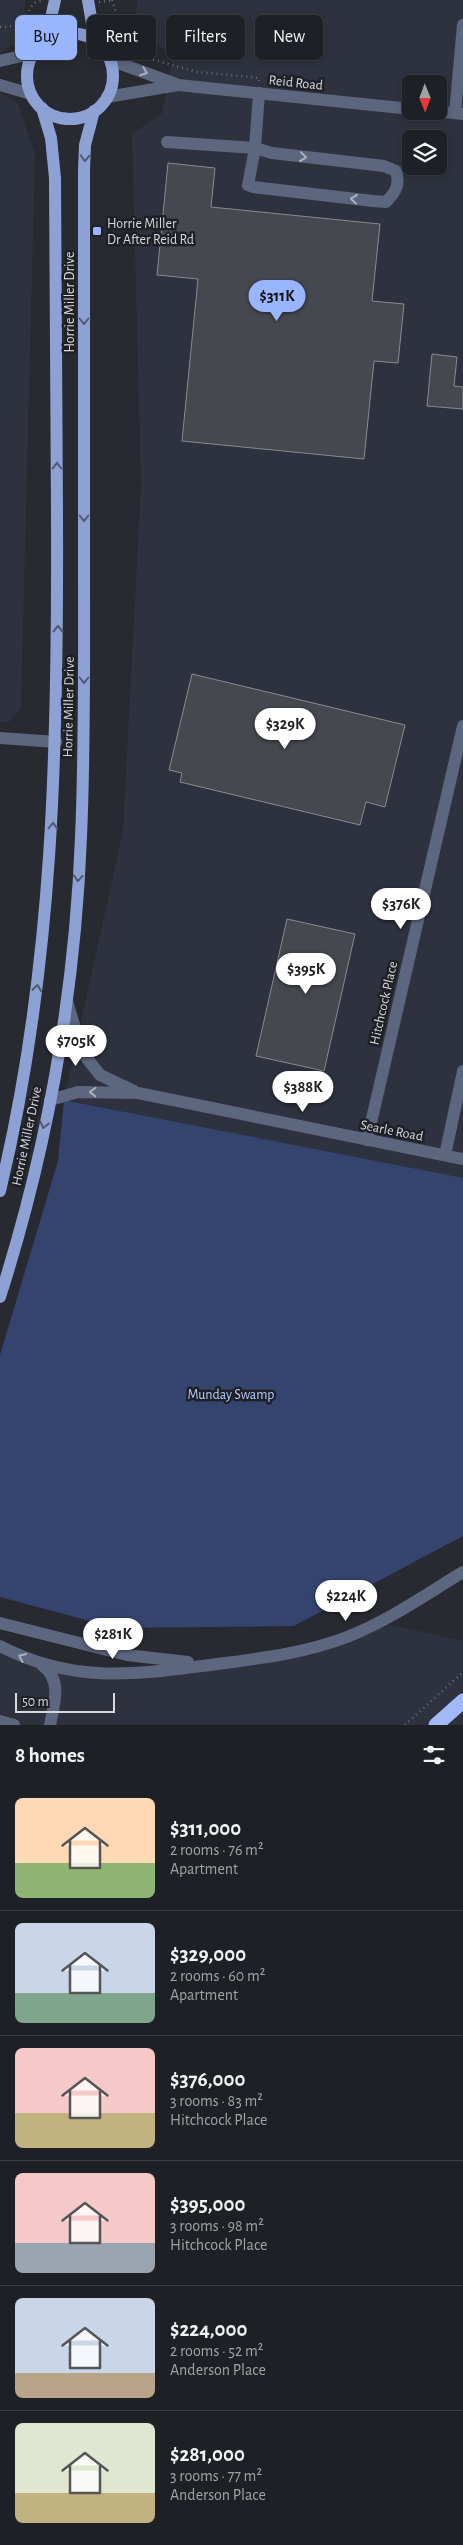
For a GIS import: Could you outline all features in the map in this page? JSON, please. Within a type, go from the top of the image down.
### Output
[{"type":"highway","points":[[436,1725],[463,1701]]},
{"type":"main road","points":[[48,15],[49,0]]},
{"type":"main road","points":[[88,0],[91,15]]},
{"type":"main road","name":"Horrie Miller Drive","points":[[0,1191],[26,1072],[36,996],[52,840],[56,742],[58,625],[55,178],[51,138],[42,108],[32,94],[27,73],[32,60]]},
{"type":"main road","name":"Horrie Miller Drive","points":[[0,1297],[18,1240],[50,1100],[66,998],[75,919],[81,839],[84,724],[85,145],[94,111],[107,97],[112,85],[113,72],[110,60]]},
{"type":"main road","points":[[42,108],[54,115],[68,118],[82,117],[94,111]]},
{"type":"street","points":[[459,114],[463,25]]},
{"type":"street","points":[[0,61],[15,57]]},
{"type":"street","name":"Reid Road","points":[[110,60],[178,85],[402,108]]},
{"type":"street","points":[[0,85],[32,94]]},
{"type":"street","name":"Reid Road","points":[[107,97],[178,85]]},
{"type":"street","points":[[168,142],[255,148],[292,156],[384,166],[396,171],[399,182],[395,193],[386,202],[248,185],[255,148],[259,93]]},
{"type":"street","name":"Hitchcock Place","points":[[367,1140],[463,726]]},
{"type":"street","points":[[0,738],[56,742]]},
{"type":"street","name":"Searle Road","points":[[66,998],[82,1052],[100,1074],[138,1093]]},
{"type":"street","points":[[445,1155],[463,1072]]},
{"type":"street","name":"Searle Road","points":[[50,1100],[78,1092],[138,1093],[463,1159]]},
{"type":"street","points":[[0,1646],[42,1665],[105,1674],[147,1673],[283,1656],[314,1649],[380,1622],[463,1572]]},
{"type":"street","points":[[0,1623],[127,1655],[168,1661],[225,1663]]},
{"type":"street","points":[[42,1665],[52,1675],[56,1688],[50,1725]]},
{"type":"street","points":[[0,1721],[14,1725]]},
{"type":"path","points":[[0,27],[16,26],[22,21],[34,3],[49,0]]},
{"type":"path","points":[[112,0],[123,33],[154,60],[197,72],[259,78],[259,93]]},
{"type":"path","points":[[405,1725],[463,1672]]},
{"type":"shaded area","points":[[0,0],[25,0],[24,15],[15,15],[15,43],[0,53]]},
{"type":"shaded area","points":[[137,0],[463,0],[463,1512],[360,1161],[64,1099],[123,831],[141,485],[132,134],[162,113],[172,60],[245,60],[245,15],[166,15],[166,51],[156,43],[156,15],[136,15]]},
{"type":"shaded area","points":[[0,92],[18,104],[35,154],[21,708],[9,722],[0,722]]},
{"type":"shaded area","points":[[379,1622],[463,1641],[463,1725],[0,1725],[0,1647],[83,1673],[252,1660]]},
{"type":"green space","name":"Munday Swamp","points":[[64,1100],[463,1178],[463,1536],[294,1626],[116,1628],[0,1597],[0,1355],[58,1161]]},
{"type":"building","points":[[168,163],[215,168],[211,207],[380,224],[372,301],[404,304],[398,363],[374,361],[364,459],[182,441],[198,279],[157,275]]},
{"type":"building","points":[[432,354],[457,357],[454,386],[463,387],[463,409],[427,406]]},
{"type":"building","points":[[192,674],[405,725],[385,807],[366,802],[360,825],[180,782],[182,773],[169,770]]},
{"type":"building","points":[[287,919],[355,934],[324,1071],[256,1056]]},
{"type":"place","name":"Horrie Miller Dr After Reid Rd","points":[[97,231]]}]
